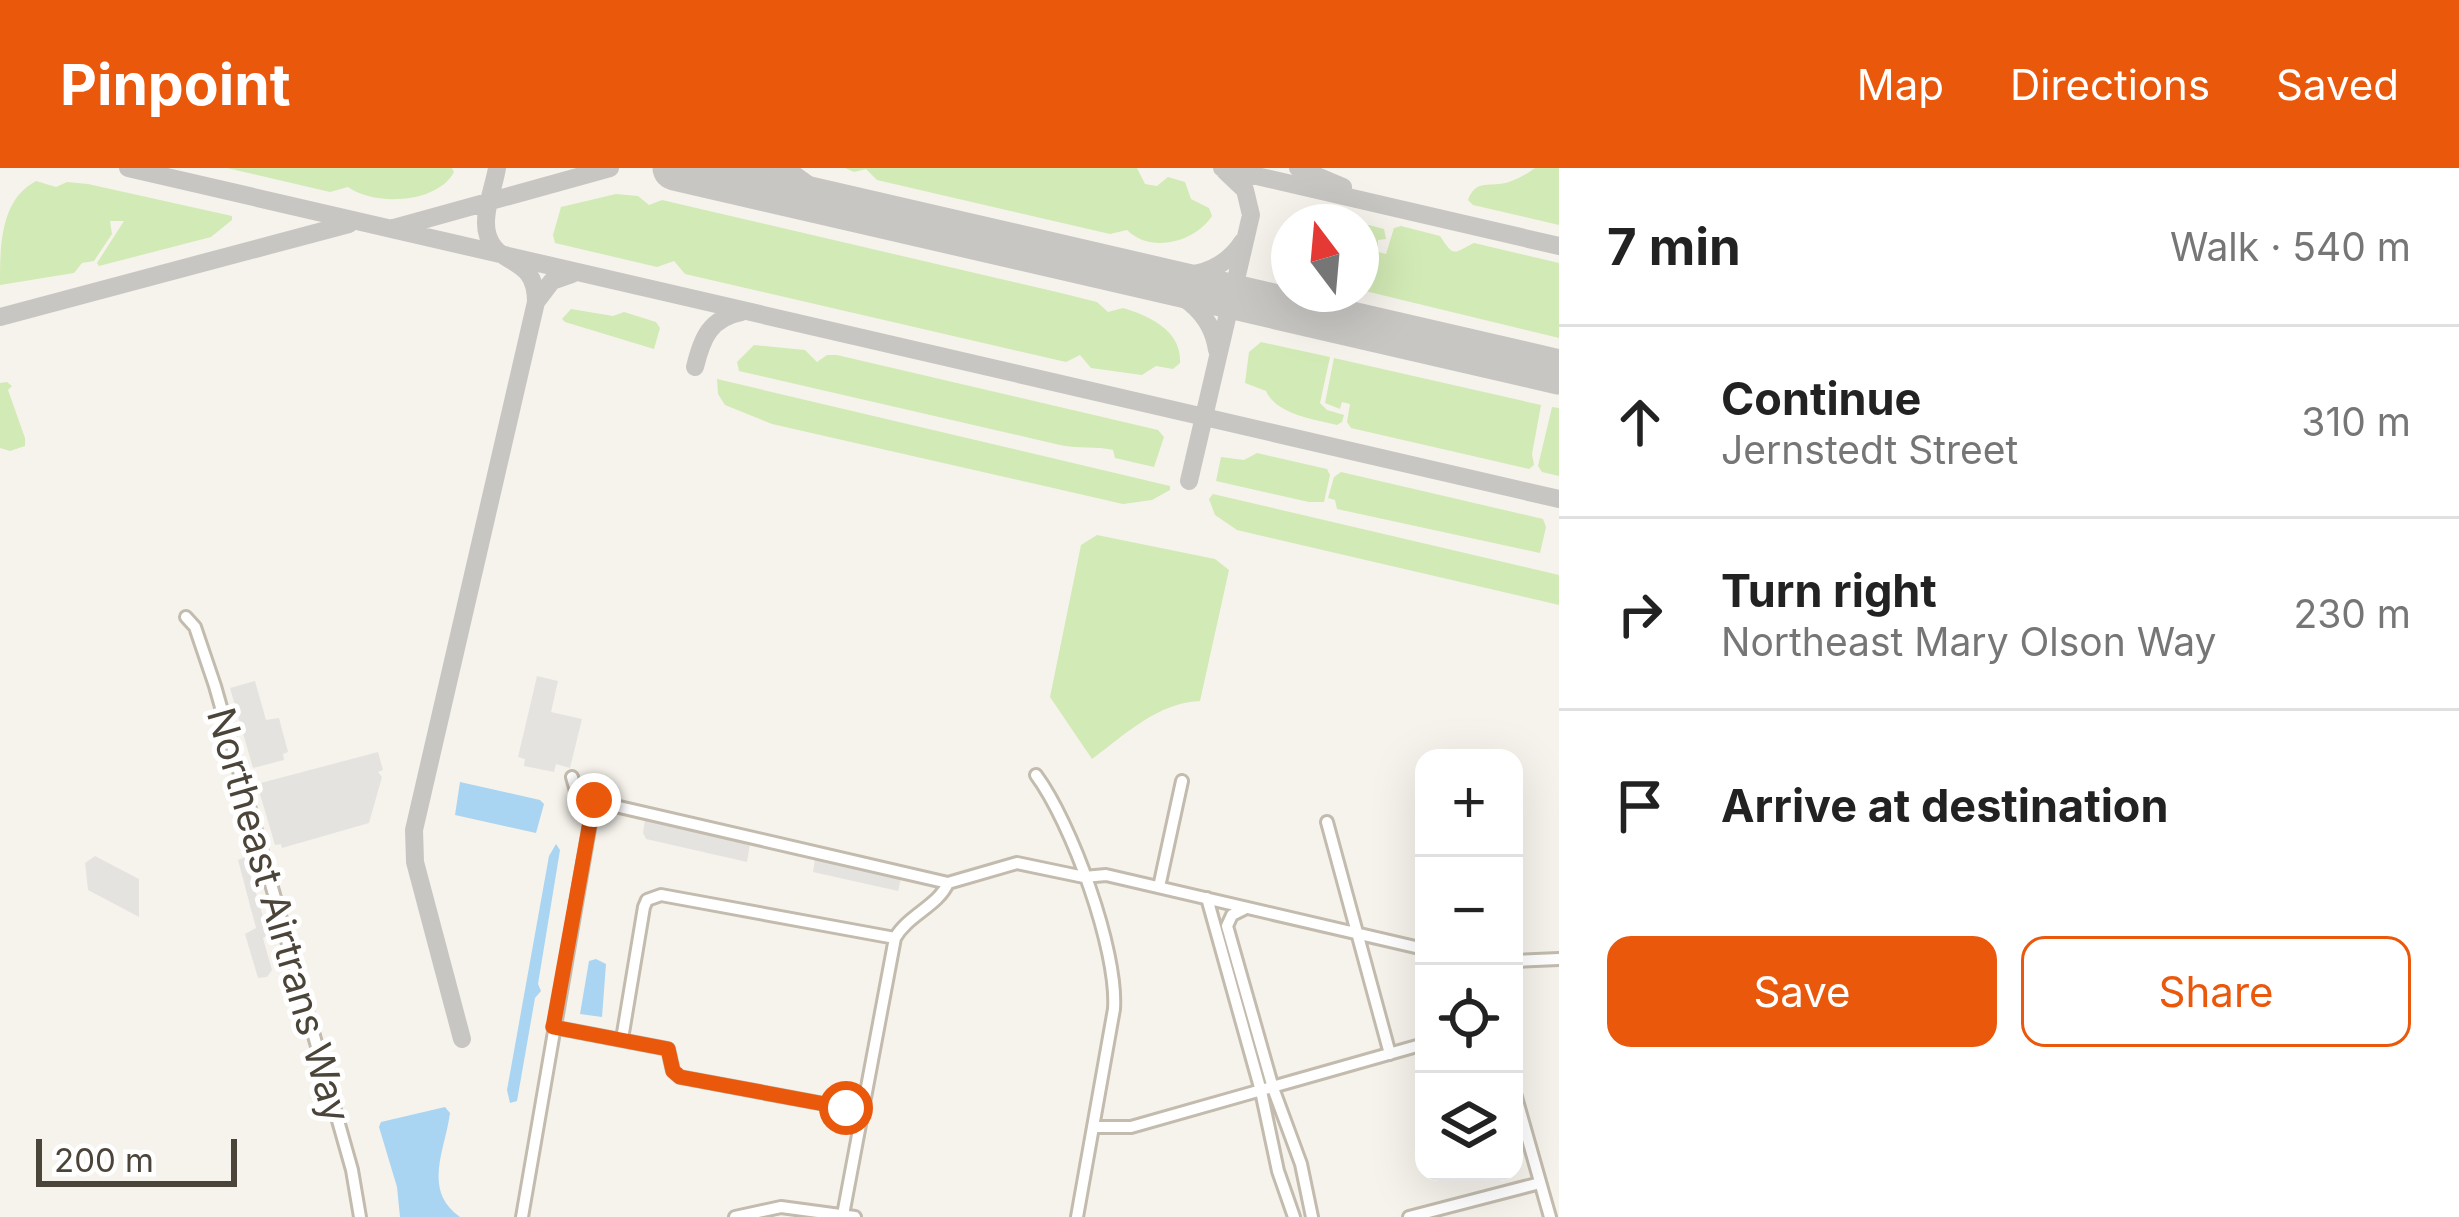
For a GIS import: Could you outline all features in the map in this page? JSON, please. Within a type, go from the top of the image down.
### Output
[{"type":"street","name":"Northeast Airtrans Way","points":[[186,617],[195,627],[215,686],[352,1170],[360,1217]]},
{"type":"street","points":[[1036,775],[1066,823],[1111,964],[1115,997],[1077,1217]]},
{"type":"street","points":[[521,1217],[594,800],[576,791],[572,777]]},
{"type":"street","points":[[1159,887],[1182,781]]},
{"type":"street","points":[[602,803],[948,883],[1018,863],[1084,877],[1106,875],[1415,947]]},
{"type":"street","points":[[1327,822],[1390,1054]]},
{"type":"street","points":[[735,1217],[781,1207],[849,1216],[862,1111],[895,938],[908,921],[944,893],[948,883]]},
{"type":"street","points":[[622,1039],[644,907],[652,896],[895,938]]},
{"type":"street","points":[[1213,900],[1227,926],[1267,1090],[1277,1171],[1294,1217]]},
{"type":"street","points":[[1213,900],[1267,1090],[1298,1154],[1312,1217]]},
{"type":"street","points":[[1227,926],[1232,915],[1247,908]]},
{"type":"street","points":[[1523,961],[1559,959]]},
{"type":"street","points":[[553,1027],[668,1049],[673,1071],[680,1077],[862,1111]]},
{"type":"street","points":[[1094,1127],[1131,1127],[1415,1047]]},
{"type":"street","points":[[1523,1122],[1550,1217]]},
{"type":"street","points":[[1409,1217],[1540,1183]]},
{"type":"green space","points":[[227,168],[452,168],[454,172],[434,191],[388,199],[348,187],[330,192]]},
{"type":"green space","points":[[845,168],[1137,168],[1145,184],[1157,186],[1168,177],[1185,182],[1191,199],[1209,208],[1212,216],[1184,238],[1148,242],[1127,230],[1110,234],[877,180],[866,169]]},
{"type":"green space","points":[[1535,168],[1559,168],[1559,225],[1468,200],[1479,186],[1509,182]]},
{"type":"green space","points":[[36,181],[56,187],[67,182],[88,184],[232,216],[232,220],[211,237],[99,266],[124,221],[110,221],[112,234],[94,261],[82,263],[74,273],[0,285],[4,226],[15,200]]},
{"type":"green space","points":[[616,194],[638,196],[649,205],[662,200],[1061,293],[1097,302],[1108,312],[1123,308],[1153,320],[1170,334],[1180,363],[1173,369],[1156,366],[1142,375],[1091,368],[1080,355],[1066,362],[685,274],[674,261],[657,267],[555,243],[561,207]]},
{"type":"green space","points":[[1401,226],[1440,236],[1454,252],[1474,243],[1559,263],[1559,338],[1379,294],[1379,252],[1386,254],[1394,228]]},
{"type":"green space","points":[[571,309],[613,316],[624,312],[656,322],[660,328],[654,349],[565,322],[562,319]]},
{"type":"green space","points":[[1261,342],[1330,357],[1320,403],[1344,415],[1342,422],[1337,425],[1297,414],[1278,405],[1266,391],[1245,383],[1249,352]]},
{"type":"green space","points":[[754,345],[805,350],[817,362],[837,355],[1158,430],[1164,437],[1154,467],[1115,458],[1113,450],[1060,445],[739,371],[737,362]]},
{"type":"green space","points":[[1334,358],[1541,405],[1534,465],[1529,469],[1351,428],[1347,422],[1350,404],[1342,402],[1340,409],[1325,403]]},
{"type":"green space","points":[[717,379],[1170,486],[1170,490],[1152,500],[1123,504],[772,424],[725,405]]},
{"type":"green space","points":[[7,382],[25,438],[25,446],[10,451],[0,448],[0,383]]},
{"type":"green space","points":[[1552,407],[1559,408],[1559,476],[1542,472],[1538,466]]},
{"type":"green space","points":[[1257,453],[1327,469],[1324,502],[1216,481],[1221,457],[1244,460]]},
{"type":"green space","points":[[1341,472],[1543,519],[1546,527],[1540,553],[1337,509],[1335,500],[1328,498],[1334,477]]},
{"type":"green space","points":[[1213,494],[1559,575],[1559,605],[1237,530],[1215,515],[1209,499]]},
{"type":"green space","points":[[1097,535],[1215,559],[1229,570],[1200,701],[1156,714],[1092,759],[1050,697],[1081,545]]},
{"type":"shaded area","points":[[537,676],[558,681],[551,712],[582,719],[570,768],[556,764],[554,772],[524,766],[525,759],[518,757]]},
{"type":"shaded area","points":[[255,681],[266,720],[279,718],[288,752],[284,760],[253,768],[230,688]]},
{"type":"shaded area","points":[[378,752],[383,770],[378,772],[382,777],[369,823],[282,848],[275,845],[257,784]]},
{"type":"shaded area","points":[[645,820],[750,844],[747,862],[646,839]]},
{"type":"shaded area","points":[[95,856],[139,879],[139,917],[88,890],[85,863]]},
{"type":"shaded area","points":[[245,857],[269,936],[263,938],[272,970],[267,977],[258,978],[245,934],[256,928],[238,860]]},
{"type":"shaded area","points":[[815,859],[901,879],[898,891],[813,872]]},
{"type":"water","points":[[460,782],[540,800],[544,804],[536,833],[455,815]]},
{"type":"water","points":[[556,844],[560,850],[538,984],[541,991],[535,998],[517,1101],[510,1103],[507,1090],[549,856]]},
{"type":"water","points":[[589,961],[606,964],[602,1017],[580,1014]]},
{"type":"water","points":[[445,1107],[450,1113],[439,1182],[448,1206],[460,1217],[400,1217],[381,1122]]},
{"type":"taxiway","points":[[128,168],[1559,499]]},
{"type":"taxiway","points":[[497,168],[487,211],[488,236],[500,253],[530,276],[536,302]]},
{"type":"taxiway","points":[[394,228],[610,168]]},
{"type":"taxiway","points":[[785,168],[817,191],[862,211]]},
{"type":"taxiway","points":[[1222,168],[1559,246]]},
{"type":"taxiway","points":[[1298,168],[1343,187]]},
{"type":"taxiway","points":[[1189,481],[1251,215],[1245,190],[1225,171]]},
{"type":"taxiway","points":[[0,317],[349,224]]},
{"type":"taxiway","points":[[1217,350],[1200,312],[1140,275],[1198,273],[1222,263],[1243,241]]},
{"type":"taxiway","points":[[462,1039],[415,862],[414,830],[536,302],[552,281],[572,274]]},
{"type":"taxiway","points":[[695,367],[709,331],[722,319],[742,312]]},
{"type":"runway","points":[[675,168],[1559,372]]},
{"type":"route","points":[[594,800],[553,1027],[668,1049],[673,1071],[680,1077],[846,1108]]}]
